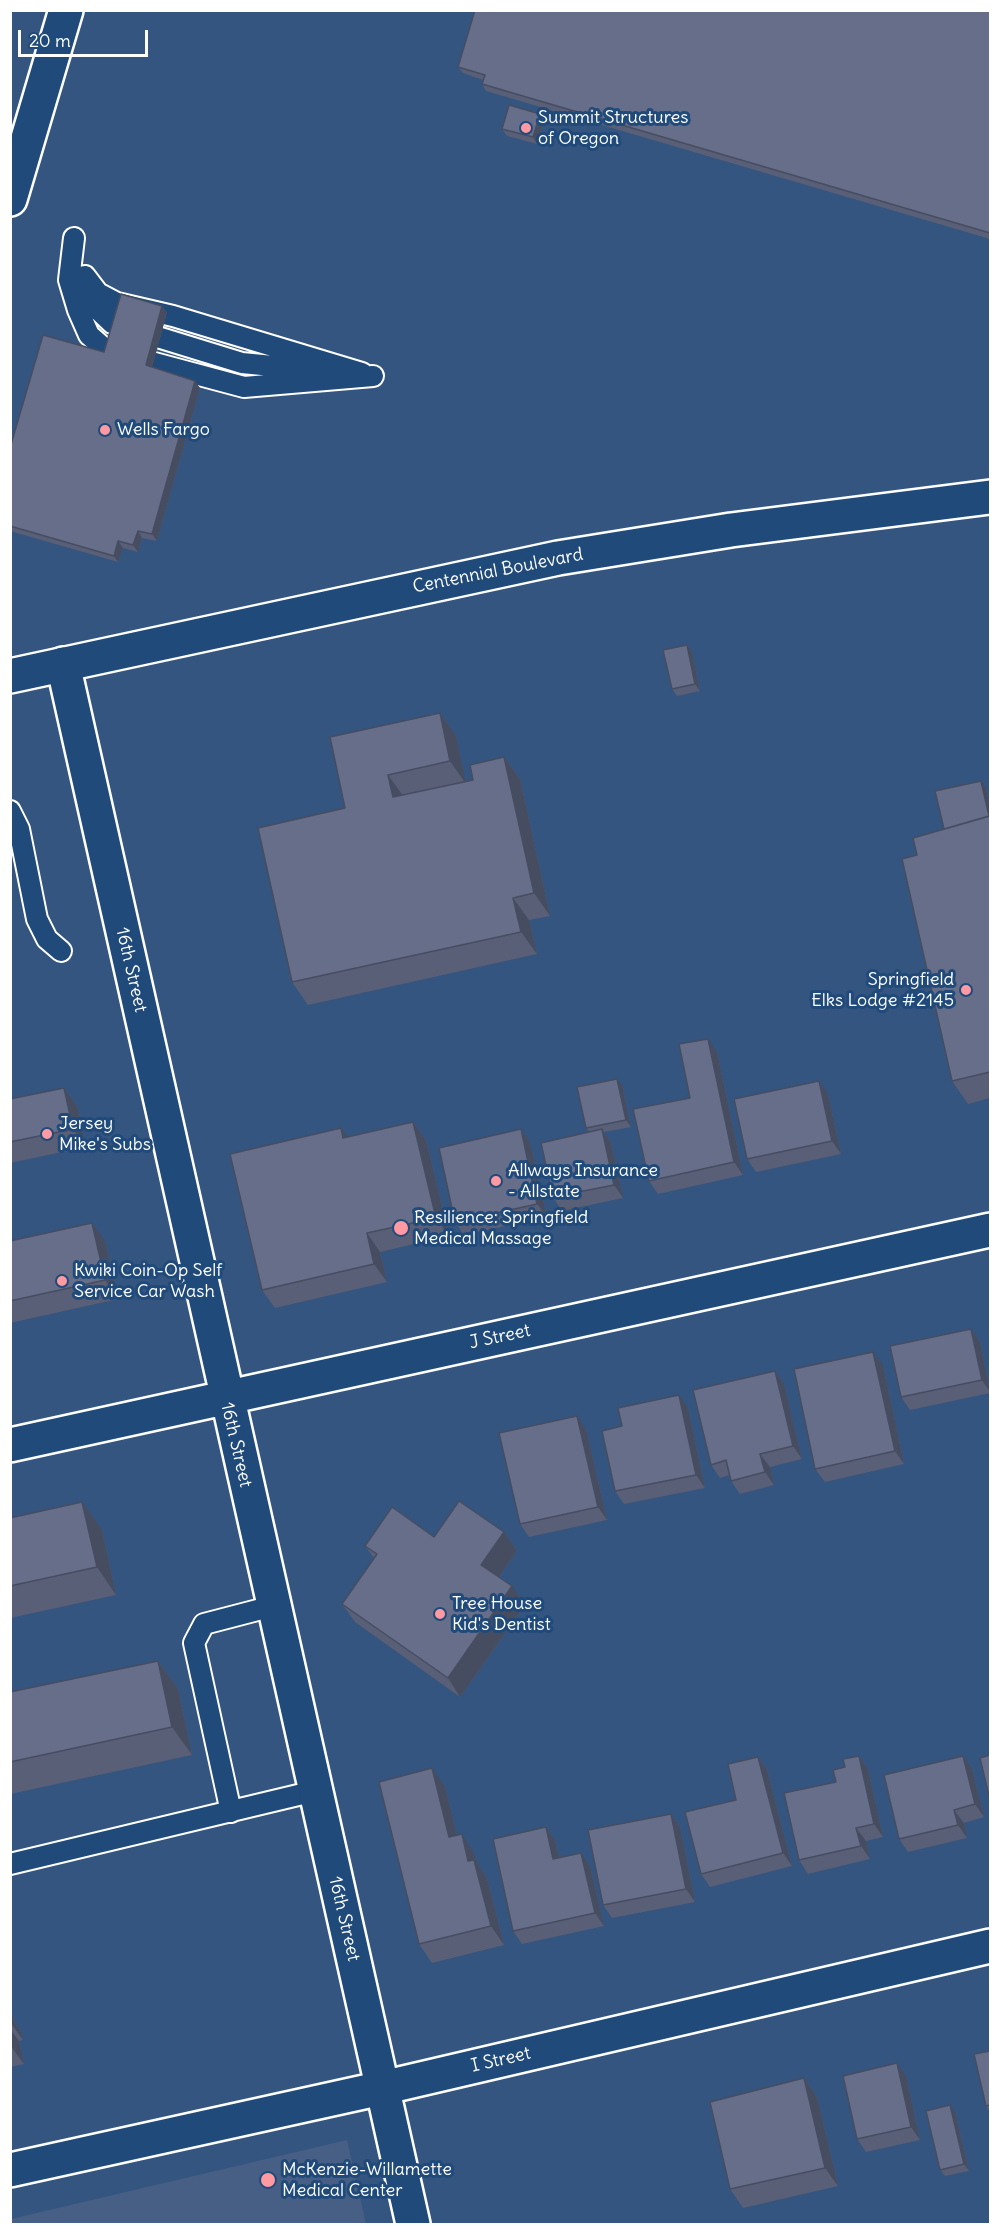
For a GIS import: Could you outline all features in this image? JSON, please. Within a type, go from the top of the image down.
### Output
[{"type":"street","points":[[10,199],[66,10]]},
{"type":"street","name":"Centennial Boulevard","points":[[10,676],[558,558],[731,530],[990,497]]},
{"type":"street","name":"16th Street","points":[[63,664],[413,2224]]},
{"type":"street","name":"J Street","points":[[10,1445],[990,1230]]},
{"type":"street","name":"I Street","points":[[10,2170],[382,2088],[990,1946]]},
{"type":"lane","points":[[74,238],[84,276],[98,293],[117,303],[172,316],[374,376],[244,387],[106,350],[89,335],[69,280],[74,238]]},
{"type":"lane","points":[[10,811],[19,829],[37,919],[47,939],[61,951]]},
{"type":"lane","points":[[231,1812],[194,1643],[204,1624],[273,1606]]},
{"type":"lane","points":[[10,1864],[315,1791]]},
{"type":"shaded area","name":"McKenzie-Willamette Medical Center","points":[[347,2140],[366,2224],[11,2224],[11,2219]]},
{"type":"building","points":[[475,10],[990,10],[990,233],[482,84],[485,75],[458,67]]},
{"type":"building","name":"Summit Structures of Oregon","points":[[509,105],[540,114],[533,137],[502,129]]},
{"type":"building","name":"Wells Fargo","points":[[121,294],[162,306],[146,365],[195,381],[152,534],[138,531],[133,545],[118,541],[114,556],[10,526],[10,448],[43,335],[104,352]]},
{"type":"building","points":[[687,645],[695,684],[672,689],[663,650]]},
{"type":"building","points":[[440,713],[450,761],[388,775],[393,797],[473,780],[470,765],[504,757],[534,893],[513,898],[521,932],[292,982],[258,828],[345,808],[330,737]]},
{"type":"building","points":[[981,781],[989,816],[944,829],[935,791]]},
{"type":"building","name":"Springfield Elks Lodge #2145","points":[[990,816],[990,1072],[952,1081],[902,859],[917,855],[913,838]]},
{"type":"building","points":[[708,1039],[734,1162],[649,1181],[633,1109],[690,1098],[679,1044]]},
{"type":"building","points":[[617,1079],[626,1120],[586,1128],[577,1087]]},
{"type":"building","points":[[819,1081],[832,1141],[747,1159],[734,1099]]},
{"type":"building","points":[[64,1088],[73,1129],[10,1142],[10,1099]]},
{"type":"building","points":[[413,1122],[436,1218],[367,1233],[374,1264],[262,1290],[230,1154],[341,1128],[343,1138]]},
{"type":"building","name":"Allways Insurance - Allstate","points":[[521,1129],[537,1204],[455,1222],[439,1148]]},
{"type":"building","points":[[602,1129],[614,1185],[553,1197],[541,1143]]},
{"type":"building","points":[[92,1223],[105,1280],[10,1301],[10,1241]]},
{"type":"building","points":[[971,1329],[982,1380],[901,1397],[890,1346]]},
{"type":"building","points":[[873,1352],[895,1451],[815,1469],[794,1369]]},
{"type":"building","points":[[775,1371],[793,1446],[760,1454],[765,1472],[731,1481],[726,1460],[711,1465],[693,1390]]},
{"type":"building","points":[[679,1395],[696,1475],[615,1491],[602,1431],[622,1426],[618,1408]]},
{"type":"building","points":[[577,1416],[598,1507],[520,1524],[499,1433]]},
{"type":"building","name":"Tree House Kid's Dentist","points":[[459,1501],[504,1532],[481,1565],[512,1586],[448,1678],[342,1604],[377,1554],[365,1546],[392,1507],[434,1537]]},
{"type":"building","points":[[82,1502],[97,1567],[10,1586],[10,1518]]},
{"type":"building","points":[[158,1661],[172,1727],[10,1762],[10,1692]]},
{"type":"building","points":[[990,1755],[990,1800],[980,1758]]},
{"type":"building","points":[[859,1756],[874,1824],[856,1828],[861,1846],[799,1860],[784,1793],[836,1782],[833,1770],[845,1767],[843,1759]]},
{"type":"building","points":[[963,1756],[975,1804],[954,1810],[958,1825],[899,1839],[884,1775]]},
{"type":"building","points":[[758,1757],[783,1853],[701,1874],[685,1812],[736,1800],[728,1764]]},
{"type":"building","points":[[432,1768],[449,1837],[462,1834],[468,1861],[474,1860],[491,1926],[419,1944],[379,1782]]},
{"type":"building","points":[[671,1814],[686,1889],[603,1905],[588,1830]]},
{"type":"building","points":[[546,1827],[553,1859],[581,1853],[595,1913],[513,1931],[493,1839]]},
{"type":"building","points":[[990,2051],[990,2105],[986,2106],[974,2054]]},
{"type":"building","points":[[897,2063],[911,2127],[857,2139],[843,2076]]},
{"type":"building","points":[[804,2078],[825,2168],[730,2189],[710,2102]]},
{"type":"building","points":[[950,2105],[964,2164],[940,2170],[926,2111]]},
{"type":"place","name":"Summit Structures of Oregon","points":[[526,128]]},
{"type":"place","name":"Wells Fargo","points":[[105,430]]},
{"type":"place","name":"Springfield Elks Lodge #2145","points":[[966,990]]},
{"type":"place","name":"Jersey Mike's Subs","points":[[47,1134]]},
{"type":"place","name":"Allways Insurance - Allstate","points":[[496,1181]]},
{"type":"place","name":"Resilience: Springfield Medical Massage","points":[[401,1228]]},
{"type":"place","name":"Kwiki Coin-Op Self Service Car Wash","points":[[62,1281]]},
{"type":"place","name":"Tree House Kid's Dentist","points":[[440,1614]]},
{"type":"place","name":"McKenzie-Willamette Medical Center","points":[[268,2180]]}]
